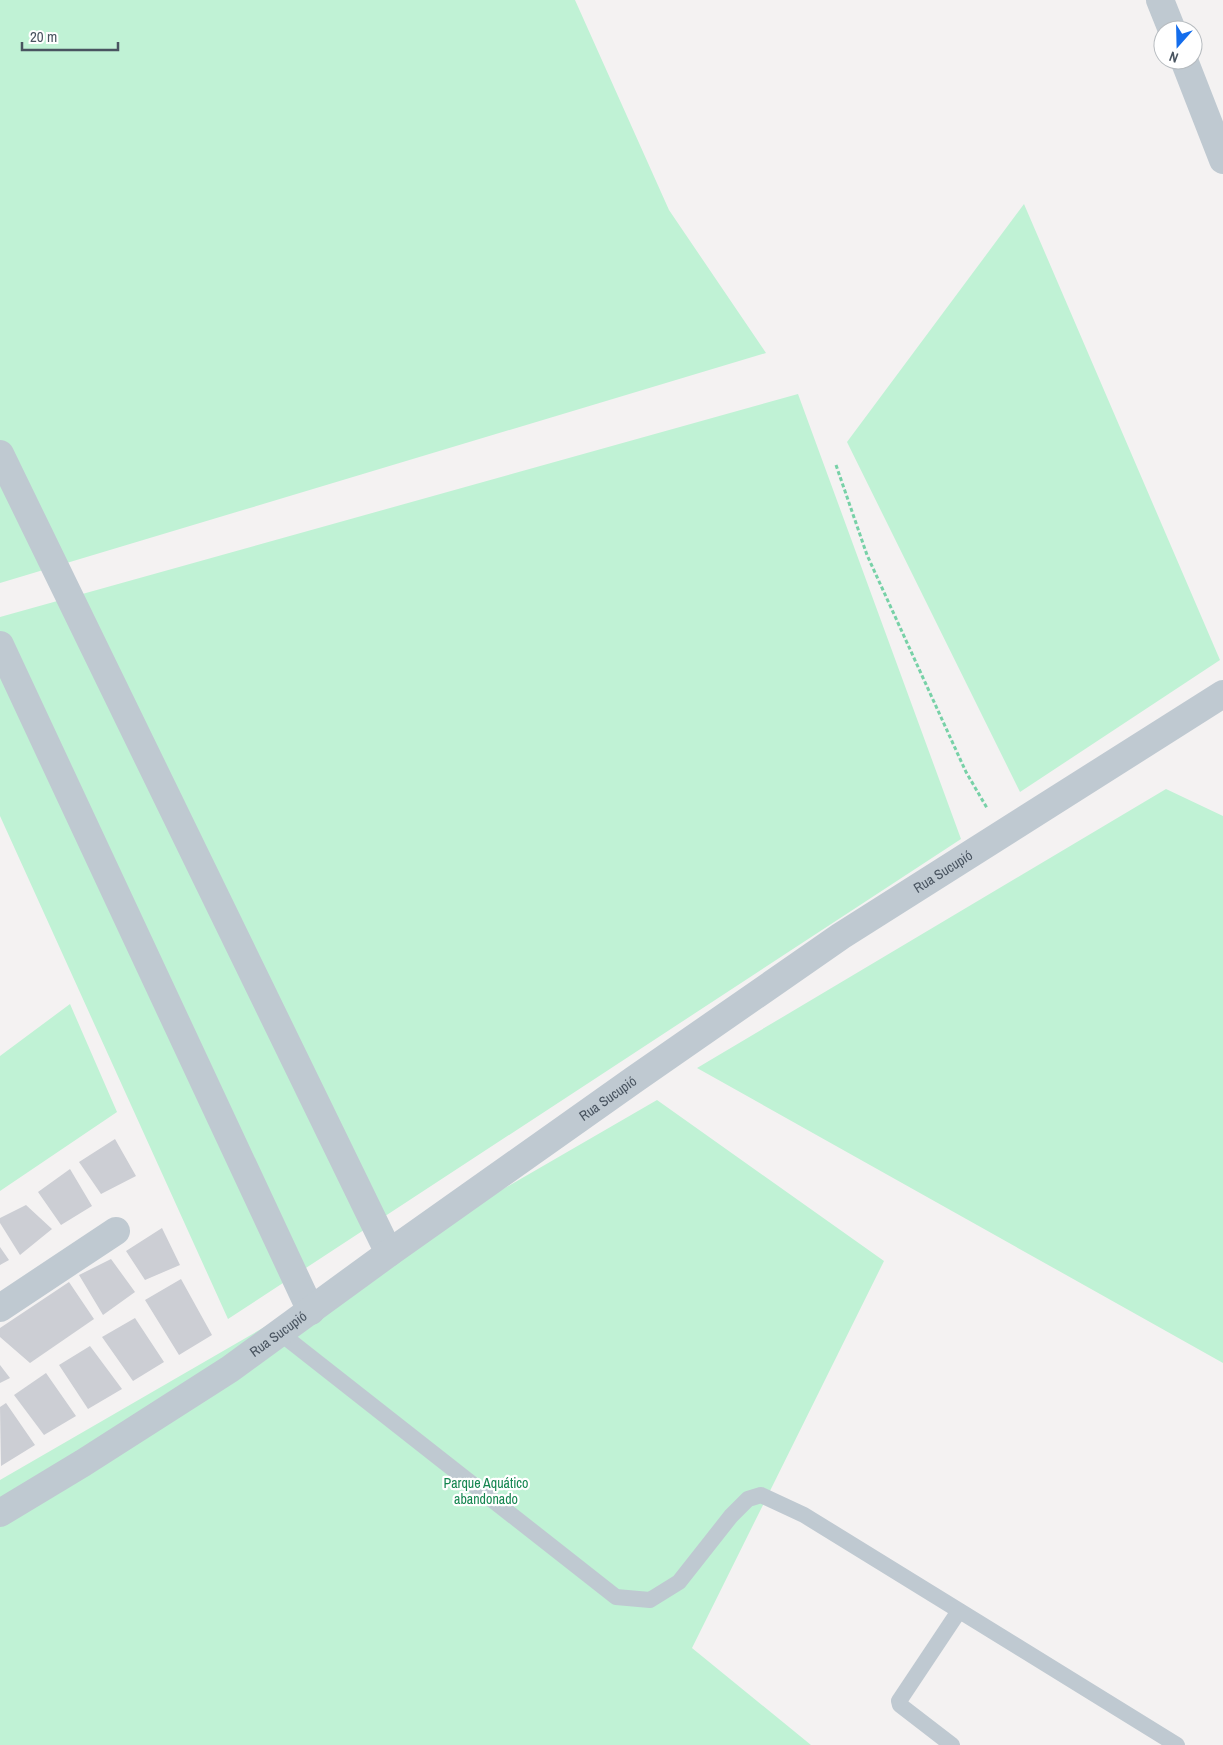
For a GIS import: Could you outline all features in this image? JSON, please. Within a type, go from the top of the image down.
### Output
[{"type":"street","points":[[1160,0],[1168,20]]},
{"type":"street","points":[[1188,70],[1223,160]]},
{"type":"street","points":[[0,454],[389,1253]]},
{"type":"street","points":[[0,645],[311,1311]]},
{"type":"street","name":"Rua Sucupió","points":[[0,1513],[83,1463],[222,1374],[634,1078],[841,936],[1223,694]]},
{"type":"street","points":[[0,1308],[116,1230]]},
{"type":"lane","points":[[280,1334],[616,1597],[650,1600],[679,1582],[731,1516],[748,1499],[761,1495],[804,1515],[1177,1745]]},
{"type":"lane","points":[[952,1745],[900,1705],[899,1701],[960,1611]]},
{"type":"path","points":[[836,465],[871,564],[966,772],[1003,835]]},
{"type":"green space","points":[[0,0],[575,0],[669,210],[766,353],[0,583]]},
{"type":"green space","points":[[1024,204],[1220,660],[1020,792],[847,442]]},
{"type":"green space","points":[[798,394],[961,839],[228,1319],[0,816],[0,617]]},
{"type":"green space","points":[[1166,789],[1223,816],[1223,1363],[697,1068]]},
{"type":"green space","points":[[70,1004],[117,1112],[0,1191],[0,1056]]},
{"type":"green space","name":"Parque Aquático abandonado","points":[[657,1100],[884,1261],[692,1648],[811,1745],[0,1745],[0,1480]]},
{"type":"building","points":[[115,1139],[136,1176],[101,1194],[79,1162]]},
{"type":"building","points":[[70,1169],[92,1206],[61,1225],[38,1192]]},
{"type":"building","points":[[26,1205],[52,1229],[20,1255],[0,1223],[0,1218]]},
{"type":"building","points":[[162,1228],[180,1265],[145,1280],[126,1251]]},
{"type":"building","points":[[0,1247],[9,1260],[0,1265]]},
{"type":"building","points":[[111,1259],[135,1292],[103,1315],[79,1275]]},
{"type":"building","points":[[181,1279],[212,1335],[179,1355],[145,1300]]},
{"type":"building","points":[[69,1282],[94,1319],[30,1363],[0,1337],[0,1328]]},
{"type":"building","points":[[135,1318],[164,1362],[133,1381],[102,1337]]},
{"type":"building","points":[[90,1346],[122,1389],[88,1409],[59,1365]]},
{"type":"building","points":[[0,1365],[10,1378],[0,1383]]},
{"type":"building","points":[[46,1373],[76,1416],[44,1435],[14,1395]]},
{"type":"building","points":[[6,1403],[35,1445],[1,1466],[0,1407]]}]
